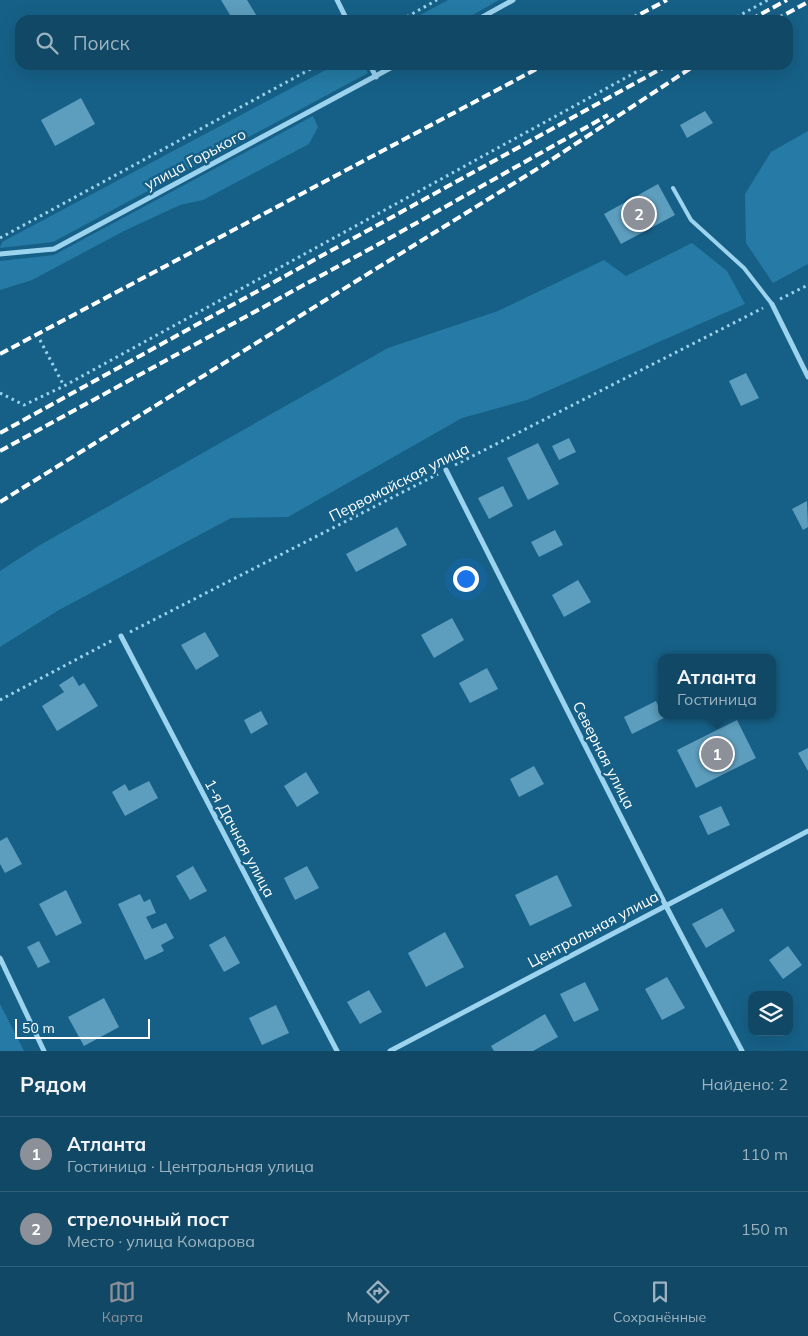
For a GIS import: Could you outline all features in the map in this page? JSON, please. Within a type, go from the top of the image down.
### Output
[{"type":"street","points":[[337,0],[344,15]]},
{"type":"street","points":[[486,15],[513,0]]},
{"type":"street","points":[[372,70],[376,77]]},
{"type":"street","name":"улица Горького","points":[[0,254],[54,248],[388,70]]},
{"type":"street","points":[[772,304],[808,377]]},
{"type":"street","name":"Северная улица","points":[[446,470],[665,904],[742,1051]]},
{"type":"street","name":"1-я Дачная улица","points":[[121,636],[337,1051]]},
{"type":"street","name":"Центральная улица","points":[[390,1051],[665,904],[808,831]]},
{"type":"street","points":[[0,958],[44,1051]]},
{"type":"lane","points":[[673,188],[691,220],[744,268],[772,304]]},
{"type":"path","points":[[409,15],[437,0]]},
{"type":"path","points":[[740,15],[768,0]]},
{"type":"path","points":[[0,238],[309,70]]},
{"type":"path","points":[[0,393],[24,405],[64,386],[640,70]]},
{"type":"path","name":"Первомайская улица","points":[[0,700],[121,636],[808,285]]},
{"type":"path","points":[[40,340],[64,386]]},
{"type":"shaded area","points":[[448,0],[499,0],[473,15],[420,15]]},
{"type":"shaded area","points":[[326,70],[366,70],[368,73],[53,242],[0,248],[2,242]]},
{"type":"shaded area","points":[[313,116],[318,127],[309,144],[203,200],[180,205],[124,231],[32,280],[0,290],[0,261],[54,255]]},
{"type":"shaded area","points":[[808,131],[808,264],[773,283],[746,243],[745,194],[771,152]]},
{"type":"shaded area","points":[[692,243],[727,271],[745,304],[527,400],[462,418],[288,517],[231,518],[59,610],[0,647],[0,571],[40,545],[388,348],[498,311],[604,260],[626,276]]},
{"type":"shaded area","points":[[0,1004],[24,1051],[0,1051]]},
{"type":"building","points":[[221,0],[247,0],[256,15],[230,15]]},
{"type":"building","points":[[81,98],[95,124],[55,146],[41,120]]},
{"type":"building","points":[[705,111],[713,123],[687,138],[680,125]]},
{"type":"building","points":[[658,184],[675,215],[621,244],[604,214]]},
{"type":"building","points":[[746,373],[759,398],[741,406],[729,381]]},
{"type":"building","points":[[569,438],[576,452],[559,460],[552,446]]},
{"type":"building","points":[[538,443],[559,484],[528,500],[507,458]]},
{"type":"building","points":[[503,486],[513,506],[489,519],[478,498]]},
{"type":"building","points":[[807,501],[808,527],[803,530],[792,509]]},
{"type":"building","points":[[397,527],[407,545],[356,572],[346,554]]},
{"type":"building","points":[[555,530],[563,545],[539,557],[531,542]]},
{"type":"building","points":[[578,580],[591,602],[564,617],[552,595]]},
{"type":"building","points":[[452,618],[464,640],[434,658],[421,635]]},
{"type":"building","points":[[205,632],[219,656],[196,670],[181,645]]},
{"type":"building","points":[[487,668],[498,689],[470,703],[459,683]]},
{"type":"building","points":[[73,676],[79,686],[84,683],[98,706],[57,731],[42,706],[64,692],[59,685]]},
{"type":"building","points":[[656,701],[658,705],[658,719],[662,719],[632,734],[624,717]]},
{"type":"building","points":[[261,711],[268,724],[251,734],[244,720]]},
{"type":"building","points":[[737,720],[756,758],[696,788],[677,750]]},
{"type":"building","points":[[808,748],[808,771],[798,753]]},
{"type":"building","points":[[534,766],[544,784],[519,797],[510,779]]},
{"type":"building","points":[[306,772],[319,793],[297,807],[284,786]]},
{"type":"building","points":[[149,781],[158,798],[125,816],[112,792],[125,784],[129,791]]},
{"type":"building","points":[[721,806],[730,825],[708,835],[699,816]]},
{"type":"building","points":[[7,837],[22,864],[5,873],[0,864],[0,841]]},
{"type":"building","points":[[193,866],[207,891],[190,900],[176,876]]},
{"type":"building","points":[[307,866],[319,888],[295,900],[284,878]]},
{"type":"building","points":[[557,875],[572,906],[530,926],[515,895]]},
{"type":"building","points":[[66,890],[82,923],[56,936],[39,904]]},
{"type":"building","points":[[140,894],[144,902],[150,899],[156,913],[146,917],[152,929],[166,923],[174,938],[161,945],[164,951],[145,960],[118,904]]},
{"type":"building","points":[[722,908],[735,931],[706,948],[692,924]]},
{"type":"building","points":[[445,932],[464,967],[426,987],[408,953]]},
{"type":"building","points":[[225,936],[240,963],[224,972],[209,945]]},
{"type":"building","points":[[39,941],[50,962],[38,968],[27,947]]},
{"type":"building","points":[[788,946],[802,965],[783,979],[769,960]]},
{"type":"building","points":[[667,977],[685,1008],[662,1020],[645,989]]},
{"type":"building","points":[[585,982],[599,1010],[574,1022],[560,994]]},
{"type":"building","points":[[369,990],[382,1012],[360,1024],[347,1002]]},
{"type":"building","points":[[104,998],[119,1027],[84,1046],[68,1017]]},
{"type":"building","points":[[276,1005],[289,1033],[262,1045],[249,1018]]},
{"type":"building","points":[[545,1014],[558,1037],[533,1051],[494,1051],[491,1046]]},
{"type":"railway","points":[[638,15],[667,0]]},
{"type":"railway","points":[[759,15],[787,0]]},
{"type":"railway","points":[[784,15],[808,2]]},
{"type":"railway","points":[[0,354],[535,70]]},
{"type":"railway","points":[[0,433],[659,70]]},
{"type":"railway","points":[[0,502],[545,164],[688,70]]},
{"type":"railway","points":[[0,451],[388,239],[608,115]]},
{"type":"place","name":"стрелочный пост","points":[[639,214]]},
{"type":"place","name":"Атланта","points":[[717,754]]}]
